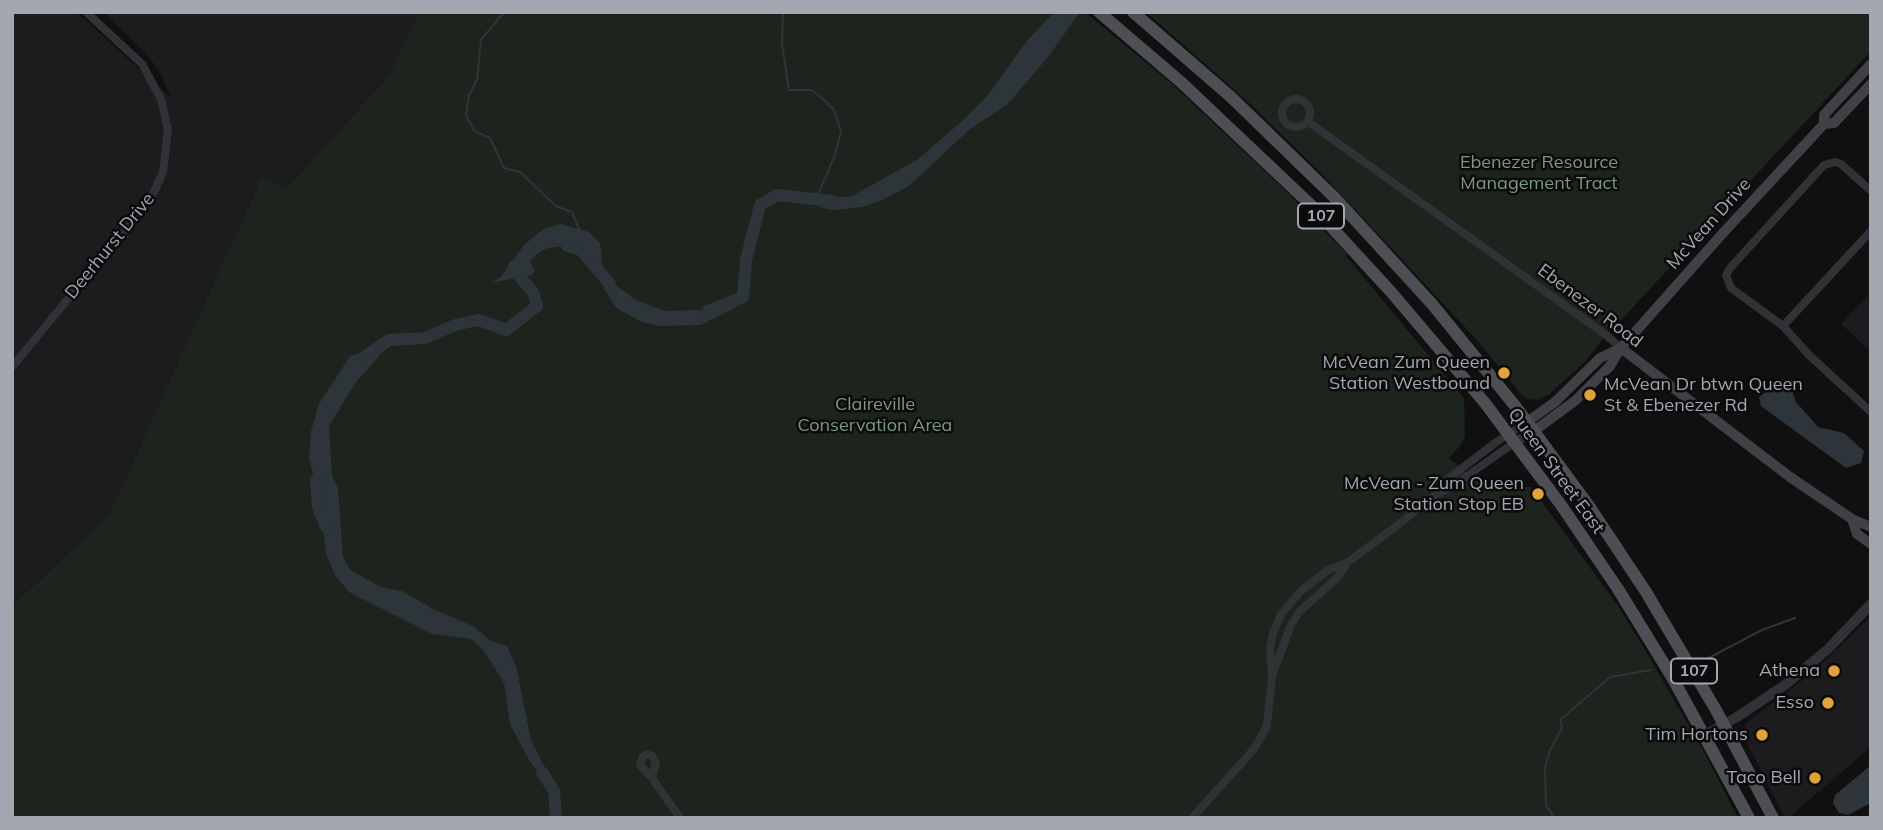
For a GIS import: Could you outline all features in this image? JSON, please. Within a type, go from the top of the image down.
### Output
[{"type":"main road","name":"Queen Street East","points":[[1098,12],[1210,108],[1320,214],[1418,323],[1512,438],[1618,589],[1705,735],[1749,818]]},
{"type":"main road","name":"Queen Street East","points":[[1133,12],[1231,97],[1335,198],[1432,304],[1531,426],[1589,506],[1662,618],[1724,724]]},
{"type":"main road","name":"McVean Drive","points":[[1824,124],[1824,114],[1870,66]]},
{"type":"main road","name":"McVean Drive","points":[[1531,426],[1583,393],[1610,366],[1620,348],[1824,124],[1834,123],[1871,83]]},
{"type":"main road","name":"Ebenezer Road","points":[[1620,348],[1770,463],[1852,519],[1871,527]]},
{"type":"main road","name":"Ebenezer Road","points":[[1852,519],[1857,534],[1871,544]]},
{"type":"main road","name":"107","points":[[1724,724],[1773,818]]},
{"type":"street","name":"Deerhurst Drive","points":[[12,367],[141,210],[154,192],[164,168],[168,130],[162,99],[142,64],[86,12]]},
{"type":"street","name":"Ebenezer Road","points":[[1307,121],[1606,335],[1620,348]]},
{"type":"street","points":[[1871,191],[1841,164],[1835,162],[1824,165],[1726,275],[1731,288],[1783,326],[1809,355],[1871,412]]},
{"type":"street","points":[[1783,326],[1871,231]]},
{"type":"street","name":"McVean Drive","points":[[1512,438],[1531,426]]},
{"type":"street","points":[[1192,818],[1254,749],[1267,726],[1272,676],[1270,649],[1273,633],[1282,613],[1301,591],[1328,570],[1348,562],[1434,496],[1444,482],[1512,438]]},
{"type":"street","points":[[1272,676],[1280,651],[1299,612],[1337,578],[1348,562]]},
{"type":"street","points":[[1705,735],[1770,697],[1828,649],[1871,604]]},
{"type":"street","points":[[652,778],[680,818]]},
{"type":"shaded area","points":[[12,12],[77,12],[172,99],[149,57],[103,12],[419,12],[389,75],[287,188],[262,176],[105,518],[12,606]]},
{"type":"shaded area","points":[[1054,12],[1080,12],[1048,57],[1008,104],[970,129],[909,186],[862,207],[834,210],[822,208],[816,199],[852,196],[917,160],[987,96],[1026,42]]},
{"type":"shaded area","points":[[561,224],[589,232],[600,243],[602,264],[583,251],[562,246],[548,248],[530,261],[535,272],[531,275],[491,283],[501,277],[524,245],[545,228]]},
{"type":"shaded area","points":[[603,269],[614,284],[636,300],[665,311],[702,310],[724,305],[747,292],[747,297],[735,308],[701,325],[660,326],[642,322],[616,308],[601,283],[599,271]]},
{"type":"shaded area","points":[[1871,292],[1871,352],[1841,324]]},
{"type":"shaded area","points":[[380,347],[380,355],[356,382],[329,426],[332,476],[338,488],[343,557],[350,570],[381,587],[402,591],[431,608],[473,626],[491,641],[507,646],[516,666],[531,740],[551,780],[551,786],[529,760],[510,724],[504,683],[484,651],[471,639],[432,634],[349,592],[335,575],[326,553],[319,499],[309,458],[311,431],[319,404],[350,356]]},
{"type":"shaded area","points":[[1772,387],[1794,390],[1796,402],[1818,427],[1844,433],[1864,451],[1861,463],[1846,468],[1761,406],[1759,397]]},
{"type":"shaded area","points":[[1871,616],[1871,747],[1785,818],[1745,739],[1745,724],[1812,673]]},
{"type":"shaded area","points":[[1871,765],[1871,803],[1848,815],[1839,813],[1833,803],[1835,795]]},
{"type":"green space","name":"Claireville Conservation Area","points":[[419,12],[1085,12],[1172,84],[1289,194],[1347,254],[1464,398],[1465,436],[1449,458],[1482,485],[1531,487],[1618,606],[1704,752],[1738,818],[12,818],[12,606],[105,518],[262,176],[287,188],[389,75]]},
{"type":"green space","name":"Ebenezer Resource Management Tract","points":[[1146,12],[1871,12],[1871,51],[1622,319],[1614,324],[1586,361],[1548,395],[1537,400],[1527,399],[1521,394],[1476,339],[1321,173],[1246,100]]},
{"type":"waterway","points":[[504,12],[481,40],[477,80],[469,95],[466,115],[474,131],[490,138],[504,168],[520,172],[556,206],[572,212],[579,229]]},
{"type":"waterway","points":[[783,12],[782,44],[789,90],[811,90],[821,97],[834,110],[841,132],[835,155],[816,199]]},
{"type":"waterway","points":[[708,311],[743,297],[746,260],[760,205],[777,195],[832,201]]},
{"type":"waterway","points":[[567,246],[581,250],[610,284]]},
{"type":"waterway","points":[[602,264],[603,269]]},
{"type":"waterway","points":[[366,356],[389,340],[425,338],[455,325],[479,320],[506,330],[537,306],[533,292],[513,269],[514,266]]},
{"type":"waterway","points":[[316,480],[318,507],[326,527]]},
{"type":"waterway","points":[[1701,662],[1762,630],[1795,618]]},
{"type":"waterway","points":[[1554,818],[1546,805],[1545,768],[1550,750],[1562,728],[1560,720],[1610,677],[1651,670]]},
{"type":"waterway","points":[[542,772],[554,791],[556,818]]},
{"type":"place","name":"McVean Zum Queen Station Westbound","points":[[1504,373]]},
{"type":"place","name":"McVean Dr btwn Queen St & Ebenezer Rd","points":[[1590,395]]},
{"type":"place","name":"McVean - Zum Queen Station Stop EB","points":[[1538,494]]},
{"type":"place","name":"Athena","points":[[1834,671]]},
{"type":"place","name":"Esso","points":[[1828,703]]},
{"type":"place","name":"Tim Hortons","points":[[1762,735]]},
{"type":"place","name":"Taco Bell","points":[[1815,778]]}]
